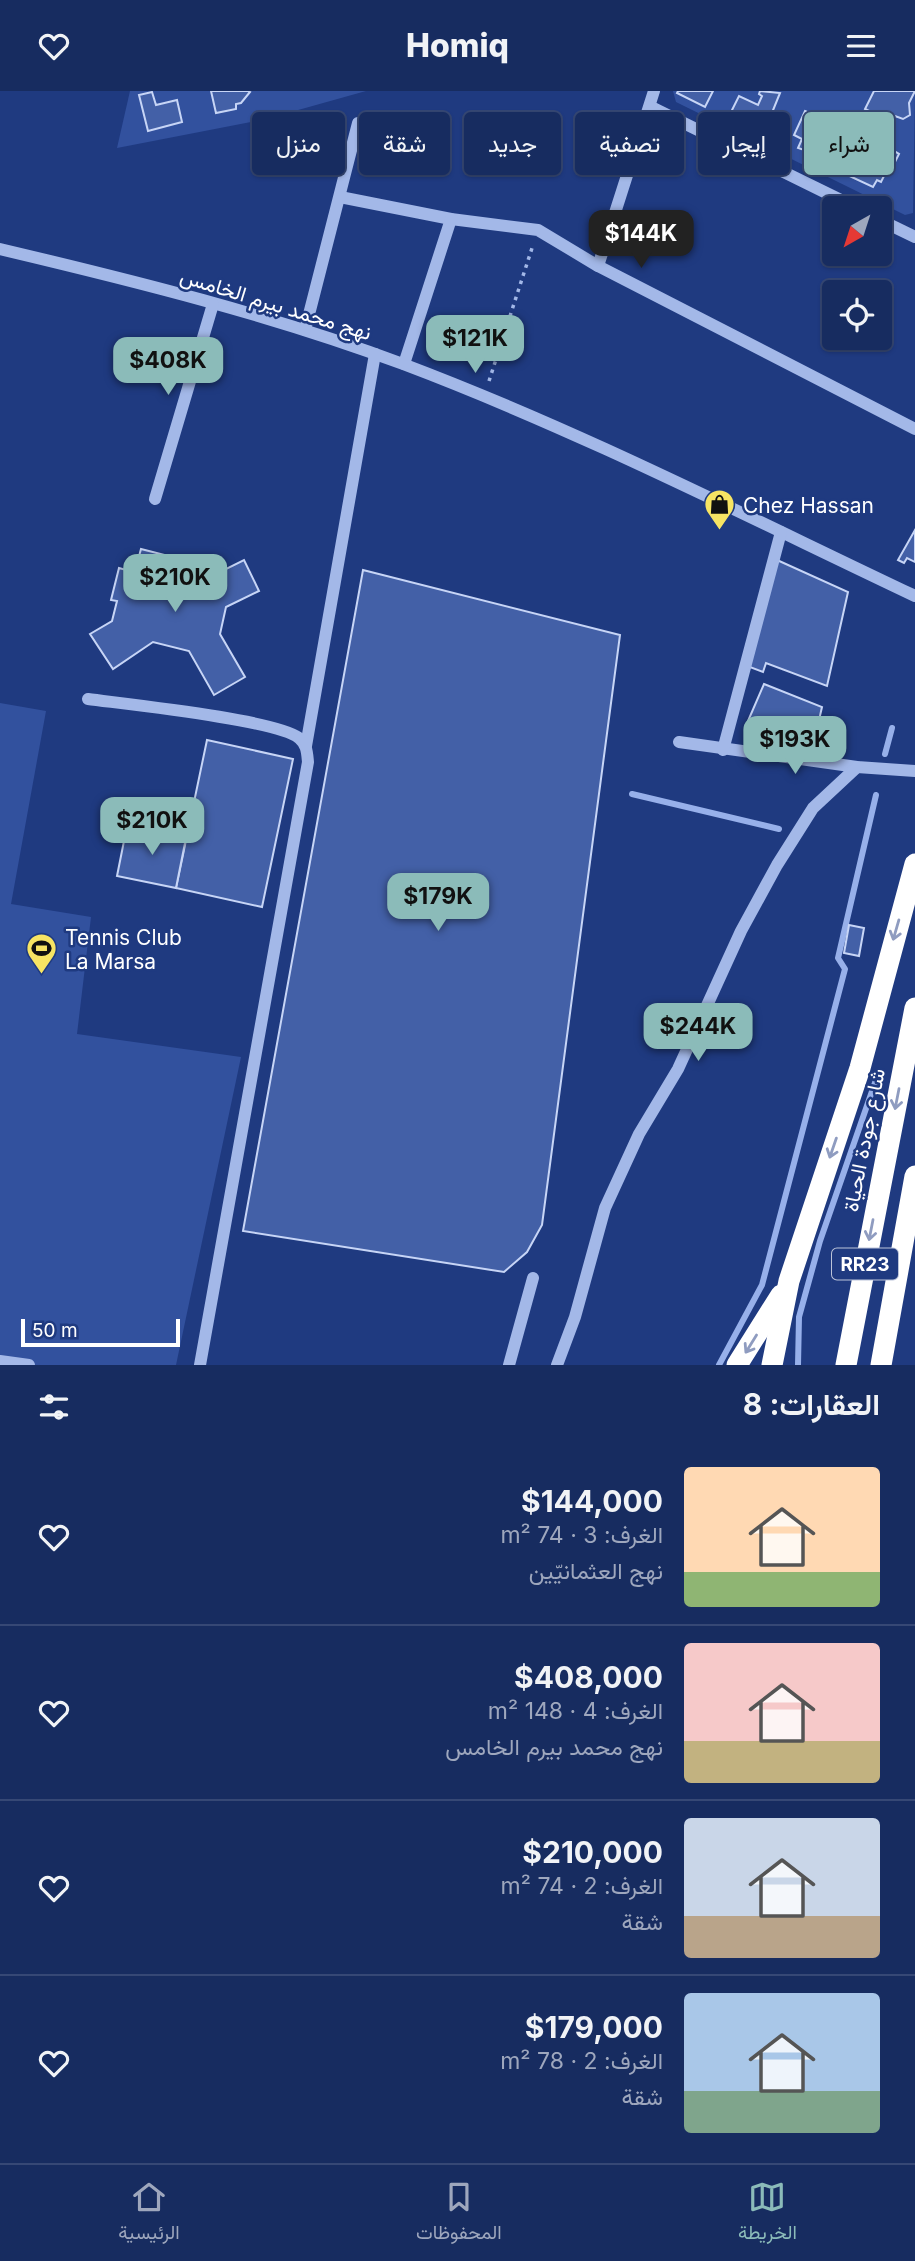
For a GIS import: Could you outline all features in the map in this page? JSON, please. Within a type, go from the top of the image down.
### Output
[{"type":"highway","points":[[772,1365],[789,1281],[860,1068],[915,864]]},
{"type":"highway","name":"شارع جودة الحياة","points":[[846,1365],[915,1008]]},
{"type":"highway","name":"RR23","points":[[881,1365],[915,1176]]},
{"type":"highway","points":[[737,1365],[789,1281]]},
{"type":"street","points":[[598,266],[654,91]]},
{"type":"street","points":[[651,107],[833,196]]},
{"type":"street","points":[[305,330],[358,123]]},
{"type":"street","points":[[340,197],[452,219],[538,230],[598,266],[915,429]]},
{"type":"street","points":[[404,364],[452,219]]},
{"type":"street","points":[[892,226],[915,237]]},
{"type":"street","name":"نهج محمد بيرم الخامس","points":[[0,249],[214,304],[305,330],[404,364],[484,397],[915,596]]},
{"type":"street","points":[[155,499],[214,304]]},
{"type":"street","points":[[200,1365],[308,762],[306,745],[374,354]]},
{"type":"street","points":[[723,750],[781,533]]},
{"type":"street","points":[[88,699],[253,723],[297,736],[306,745]]},
{"type":"street","points":[[679,742],[857,767],[915,771]]},
{"type":"street","points":[[557,1365],[575,1317],[605,1208],[639,1134],[678,1069],[741,931],[777,865],[813,808],[857,767]]},
{"type":"street","points":[[509,1365],[533,1278]]},
{"type":"street","points":[[0,1361],[29,1365]]},
{"type":"path","points":[[484,397],[538,230]]},
{"type":"shaded area","points":[[130,91],[366,91],[291,112],[252,112],[252,122],[117,148]]},
{"type":"shaded area","points":[[673,91],[915,91],[913,213],[905,215],[892,209],[892,196],[866,196],[824,175],[894,175],[894,112],[804,112],[804,165],[790,158],[790,112],[698,113],[676,102]]},
{"type":"shaded area","name":"Tennis Club La Marsa","points":[[0,703],[46,711],[11,904],[91,917],[77,1034],[241,1057],[176,1365],[0,1365]]},
{"type":"building","points":[[211,91],[250,92],[241,103],[236,104],[236,109],[216,113]]},
{"type":"building","points":[[713,91],[705,107],[677,93]]},
{"type":"building","points":[[760,91],[780,93],[772,112],[731,112],[739,96],[758,105],[762,96]]},
{"type":"building","points":[[874,91],[915,91],[909,103],[910,115],[903,119],[894,118],[894,112],[871,112],[865,109]]},
{"type":"building","points":[[152,92],[156,105],[177,100],[182,122],[148,131],[139,95]]},
{"type":"building","points":[[804,113],[804,150],[798,148],[802,139],[794,135]]},
{"type":"building","points":[[894,151],[899,154],[894,164]]},
{"type":"building","points":[[847,175],[884,175],[881,182],[877,180],[873,187]]},
{"type":"building","points":[[915,530],[915,562],[907,558],[904,563],[898,560]]},
{"type":"building","points":[[141,549],[188,561],[185,573],[206,579],[244,560],[259,591],[226,607],[220,634],[245,677],[214,695],[189,651],[153,642],[113,669],[90,634],[112,621],[117,601],[111,600],[119,568],[130,571],[133,559],[138,560]]},
{"type":"building","points":[[777,560],[848,592],[827,686],[766,663],[763,672],[747,666]]},
{"type":"building","points":[[363,570],[620,635],[542,1225],[527,1252],[504,1272],[243,1231]]},
{"type":"building","points":[[764,684],[822,707],[813,746],[748,721]]},
{"type":"building","points":[[207,740],[293,759],[262,907],[176,888]]},
{"type":"building","points":[[127,826],[186,838],[176,888],[117,876]]},
{"type":"building","points":[[849,925],[864,928],[859,956],[844,953]]},
{"type":"waterway","points":[[885,754],[892,728]]},
{"type":"waterway","points":[[632,794],[779,829]]},
{"type":"waterway","points":[[719,1365],[762,1285],[845,969],[838,958],[876,795]]},
{"type":"waterway","points":[[798,1365],[799,1317],[820,1241],[878,1074]]},
{"type":"place","name":"Chez Hassan","points":[[720,532]]},
{"type":"place","name":"Tennis Club La Marsa","points":[[42,976]]}]
